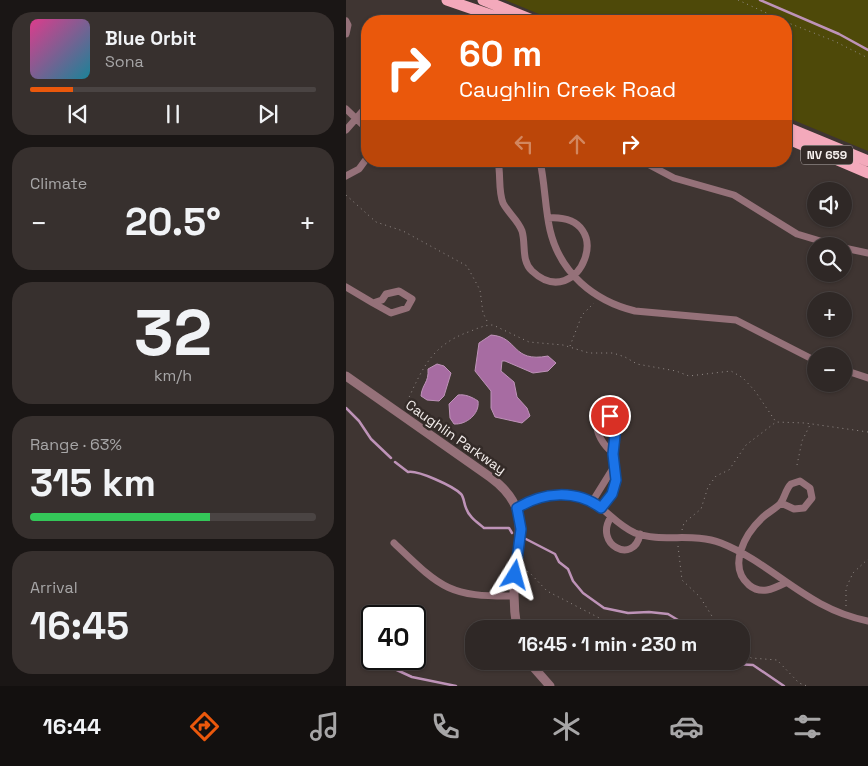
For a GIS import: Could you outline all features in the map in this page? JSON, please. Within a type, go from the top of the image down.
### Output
[{"type":"main road","points":[[447,0],[491,15]]},
{"type":"main road","points":[[483,0],[520,15]]},
{"type":"main road","name":"NV 659","points":[[792,129],[868,161]]},
{"type":"main road","name":"NV 659","points":[[792,141],[868,173]]},
{"type":"street","points":[[346,21],[348,24],[346,34]]},
{"type":"street","points":[[346,110],[361,123]]},
{"type":"street","points":[[346,130],[361,113]]},
{"type":"street","points":[[346,176],[361,167]]},
{"type":"street","points":[[499,167],[503,203],[523,232],[527,264],[532,271],[544,279],[559,280],[573,276],[584,263],[588,247],[586,240],[578,227],[572,222],[557,217],[548,218]]},
{"type":"street","points":[[541,167],[548,218],[555,246],[573,276],[599,297],[620,308],[635,311],[736,320],[807,356]]},
{"type":"street","points":[[653,167],[674,178],[734,195],[797,234],[807,237]]},
{"type":"street","points":[[852,250],[868,253]]},
{"type":"street","points":[[346,288],[372,303],[391,313],[407,308],[412,299],[399,291],[386,294],[382,300],[372,303]]},
{"type":"street","points":[[852,373],[868,378]]},
{"type":"street","name":"Caughlin Parkway","points":[[346,376],[498,483],[507,492],[517,508],[521,529],[514,596],[515,620]]},
{"type":"street","points":[[601,508],[613,491],[616,480],[613,454],[615,422],[612,417],[604,416],[597,421],[596,426],[604,446],[613,454]]},
{"type":"street","points":[[592,502],[615,465]]},
{"type":"street","points":[[781,503],[794,509],[804,508],[812,498],[810,488],[800,481],[790,484],[781,503],[758,522],[739,552],[742,577],[752,587],[768,590],[785,583]]},
{"type":"street","points":[[517,508],[555,494],[592,502],[623,527],[640,534],[710,539],[739,552],[811,600],[844,614],[868,620]]},
{"type":"street","points":[[612,517],[607,524],[606,532],[609,540],[617,548],[624,551],[633,547],[638,542],[640,534]]},
{"type":"street","points":[[394,543],[430,577],[450,590],[472,596],[514,596]]},
{"type":"street","points":[[536,670],[550,686]]},
{"type":"path","points":[[738,0],[770,15]]},
{"type":"path","points":[[792,25],[834,41],[868,58]]},
{"type":"path","points":[[346,195],[376,222],[403,231],[464,263],[480,290],[483,313],[489,325]]},
{"type":"path","points":[[570,347],[582,315],[599,297]]},
{"type":"path","points":[[405,406],[421,375],[423,365],[441,345],[452,338],[489,325],[500,326],[523,341],[570,347],[589,353],[613,354],[626,357],[637,364],[676,370],[689,376],[731,371],[743,378],[755,391],[776,422]]},
{"type":"path","points":[[714,620],[700,597],[682,580],[678,549],[684,523],[701,509],[708,488],[716,476],[728,470],[746,445],[776,422],[810,424],[868,432]]},
{"type":"path","points":[[797,465],[802,441],[810,424]]},
{"type":"path","points":[[844,614],[846,588],[853,573],[868,559]]},
{"type":"path","points":[[516,568],[524,569],[530,573],[540,585],[554,595],[603,620]]},
{"type":"path","points":[[750,657],[776,660],[799,683],[807,686]]},
{"type":"shaded area","points":[[505,0],[868,0],[868,151],[792,119],[792,15],[541,15]]},
{"type":"shaded area","points":[[491,335],[507,340],[527,356],[548,356],[556,363],[548,371],[533,373],[502,361],[501,371],[514,382],[517,397],[527,408],[530,416],[522,423],[495,417],[491,408],[491,391],[475,371],[479,343]]},
{"type":"shaded area","points":[[437,364],[444,366],[451,373],[444,396],[439,401],[427,400],[421,396],[428,369]]},
{"type":"shaded area","points":[[458,395],[466,395],[473,398],[478,401],[478,406],[477,410],[467,421],[454,424],[450,418],[449,404]]},
{"type":"waterway","points":[[760,0],[839,34],[868,50]]},
{"type":"waterway","points":[[346,408],[359,421],[371,439],[391,458]]},
{"type":"waterway","points":[[395,462],[408,472],[427,476],[457,491],[462,495],[469,514],[484,528],[509,528],[512,533]]},
{"type":"waterway","points":[[522,537],[555,554],[559,562],[568,569],[573,581],[583,593],[604,608],[628,613],[649,612],[668,614],[678,620]]},
{"type":"waterway","points":[[750,665],[784,686]]},
{"type":"waterway","points":[[397,670],[412,677],[456,686]]},
{"type":"route","points":[[515,575],[521,536],[517,508],[522,504],[555,494],[563,494],[592,502],[601,508],[612,494],[616,480],[613,454],[616,426],[614,419],[610,416]]}]
